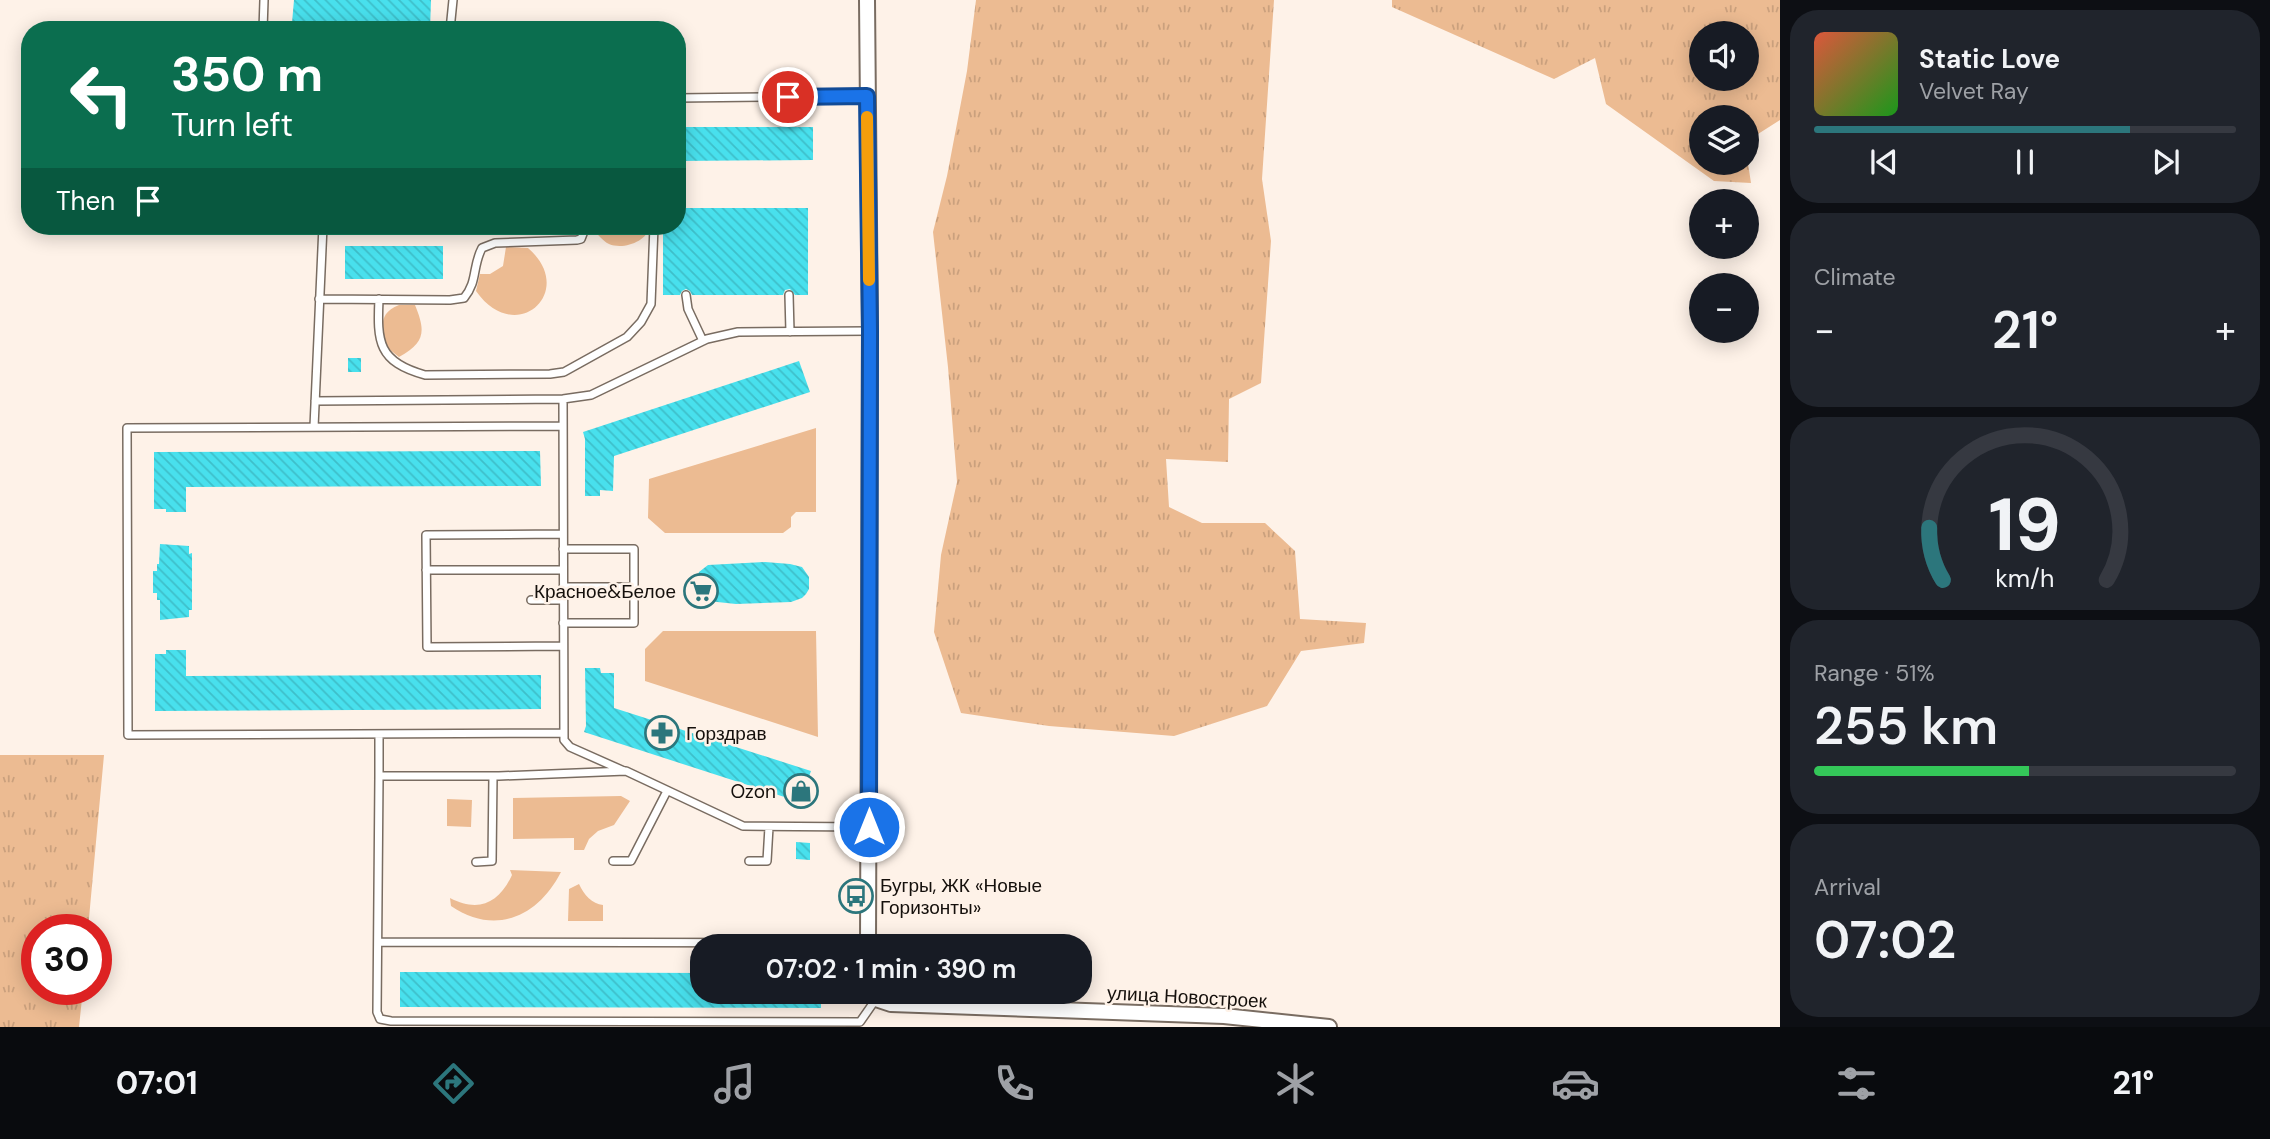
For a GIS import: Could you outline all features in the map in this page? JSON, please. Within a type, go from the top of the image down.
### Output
[{"type":"street","points":[[867,0],[870,331],[869,934]]},
{"type":"street","name":"улица Новостроек","points":[[891,1004],[1294,1023],[1329,1027]]},
{"type":"street","points":[[1279,1027],[1294,1023]]},
{"type":"lane","points":[[263,21],[264,0]]},
{"type":"lane","points":[[451,21],[453,0]]},
{"type":"lane","points":[[686,98],[867,96]]},
{"type":"lane","points":[[314,427],[323,235]]},
{"type":"lane","points":[[319,299],[464,298],[474,285],[476,260],[482,248],[495,243],[576,240],[581,239],[583,235]]},
{"type":"lane","points":[[379,299],[380,344],[400,364],[414,372],[564,372],[627,337],[641,322],[651,304],[654,235]]},
{"type":"lane","points":[[686,295],[688,309],[703,341]]},
{"type":"lane","points":[[789,295],[790,332]]},
{"type":"lane","points":[[315,401],[563,399],[591,395],[703,341],[737,332],[870,331]]},
{"type":"lane","points":[[563,399],[564,740],[570,747],[743,826],[869,827]]},
{"type":"lane","points":[[562,426],[127,428],[128,735],[564,733]]},
{"type":"lane","points":[[563,534],[426,535],[426,570],[427,647],[564,646]]},
{"type":"lane","points":[[563,549],[634,549],[634,623],[563,623]]},
{"type":"lane","points":[[426,570],[563,569]]},
{"type":"lane","points":[[563,587],[634,587]]},
{"type":"lane","points":[[531,600],[563,600]]},
{"type":"lane","points":[[379,734],[377,1012],[380,1018],[386,1021],[860,1022],[869,1004]]},
{"type":"lane","points":[[379,776],[493,776],[626,771]]},
{"type":"lane","points":[[476,862],[492,861],[493,776]]},
{"type":"lane","points":[[613,861],[631,861],[667,791]]},
{"type":"lane","points":[[749,861],[767,861],[769,827]]},
{"type":"lane","points":[[379,942],[690,944]]},
{"type":"green space","points":[[976,0],[1274,0],[1262,179],[1271,241],[1261,383],[1229,399],[1228,462],[1166,459],[1169,507],[1202,523],[1265,523],[1295,551],[1300,619],[1366,623],[1364,643],[1301,651],[1267,706],[1174,736],[1049,726],[961,713],[934,632],[941,555],[957,482],[933,232],[947,176],[967,71]]},
{"type":"green space","points":[[1392,0],[1780,0],[1780,120],[1759,133],[1759,105],[1689,105],[1689,163],[1606,104],[1595,58],[1554,79],[1392,7]]},
{"type":"green space","points":[[1706,175],[1750,175],[1751,183],[1714,181]]},
{"type":"green space","points":[[598,235],[645,235],[627,245],[615,246]]},
{"type":"green space","points":[[506,247],[528,248],[542,265],[547,281],[544,296],[536,307],[523,314],[508,314],[492,307],[476,291],[480,274],[490,274],[503,266]]},
{"type":"green space","points":[[399,305],[415,305],[422,329],[414,346],[399,357],[385,346],[383,322],[388,312]]},
{"type":"green space","points":[[816,428],[816,512],[796,512],[791,517],[791,527],[783,533],[665,533],[648,518],[649,479]]},
{"type":"green space","points":[[663,631],[816,631],[818,737],[645,681],[645,649]]},
{"type":"green space","points":[[0,755],[104,755],[89,914],[21,914],[21,1005],[81,1005],[79,1027],[0,1027]]},
{"type":"green space","points":[[621,796],[630,801],[614,825],[598,831],[589,839],[584,850],[574,850],[574,838],[513,839],[513,798]]},
{"type":"green space","points":[[447,799],[472,800],[471,827],[447,826]]},
{"type":"green space","points":[[510,870],[561,872],[540,901],[514,917],[484,920],[451,906],[450,898],[470,905],[487,903],[494,899],[507,885],[512,875]]},
{"type":"green space","points":[[579,884],[589,898],[603,905],[603,921],[568,921],[569,889]]},
{"type":"building","points":[[294,0],[431,0],[430,21],[292,21]]},
{"type":"building","points":[[686,127],[813,127],[813,160],[686,161]]},
{"type":"building","points":[[686,208],[808,208],[808,295],[795,295],[790,289],[785,290],[783,295],[692,295],[686,289],[680,295],[663,295],[663,235],[686,235]]},
{"type":"building","points":[[345,246],[443,246],[443,279],[345,279]]},
{"type":"building","points":[[348,358],[361,358],[361,372],[348,372]]},
{"type":"building","points":[[799,361],[810,392],[614,456],[613,491],[600,490],[600,496],[585,496],[583,432]]},
{"type":"building","points":[[540,451],[541,486],[186,487],[186,512],[154,509],[154,452]]},
{"type":"building","points":[[160,544],[189,546],[189,554],[192,553],[192,610],[189,610],[189,617],[160,620],[160,600],[157,600],[157,593],[153,593],[153,571],[157,571],[159,564]]},
{"type":"building","points":[[765,562],[802,567],[809,577],[806,594],[791,602],[736,604],[708,601],[696,589],[699,572],[708,565]]},
{"type":"building","points":[[166,650],[186,650],[186,676],[541,675],[541,709],[155,711],[155,654],[166,654]]},
{"type":"building","points":[[585,668],[600,668],[601,673],[614,673],[614,708],[811,771],[800,802],[584,732]]},
{"type":"building","points":[[796,842],[810,843],[810,860],[796,859]]},
{"type":"building","points":[[400,972],[690,973],[690,1004],[821,1004],[821,1008],[400,1007]]},
{"type":"slow traffic","points":[[867,117],[869,280]]},
{"type":"place","name":"Красное&Белое","points":[[701,591]]},
{"type":"place","name":"Горздрав","points":[[662,733]]},
{"type":"place","name":"Ozon","points":[[801,791]]},
{"type":"place","name":"Бугры, ЖК «Новые Горизонты»","points":[[856,896]]},
{"type":"route","points":[[788,97],[867,96],[870,331],[869,827]]}]
